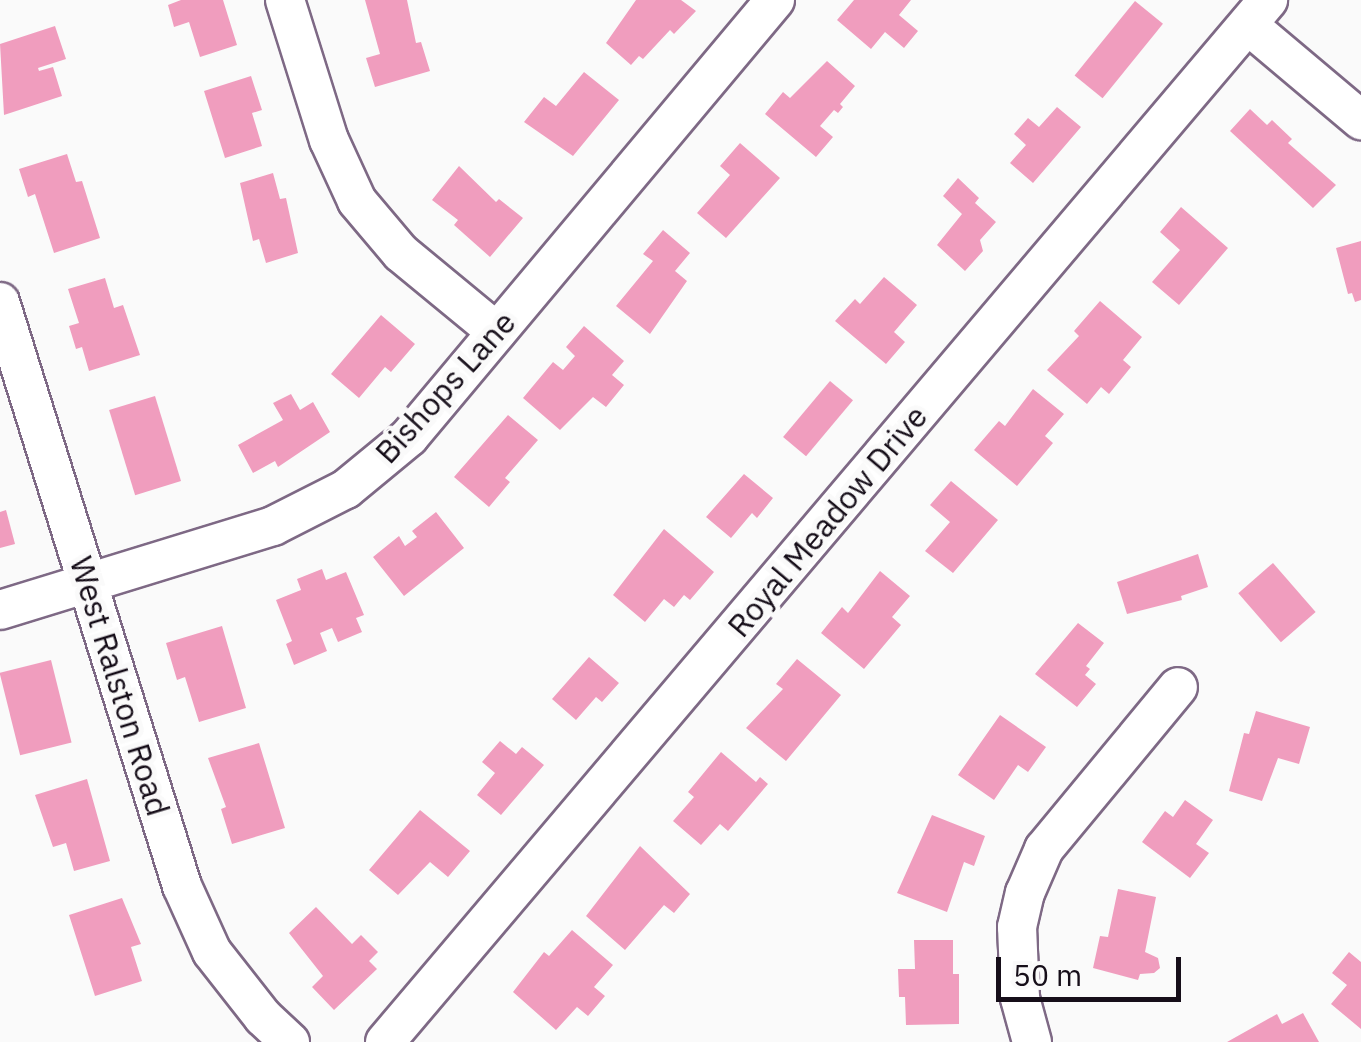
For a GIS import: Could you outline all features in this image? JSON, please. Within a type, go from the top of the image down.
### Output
[{"type":"street","points":[[285,0],[328,140],[357,201],[400,253],[498,332]]},
{"type":"street","name":"Bishops Lane","points":[[0,610],[273,526],[346,489],[409,437],[775,0]]},
{"type":"street","points":[[1258,12],[1361,120]]},
{"type":"street","name":"Royal Meadow Drive","points":[[385,1042],[1258,12]]},
{"type":"street","name":"West Ralston Road","points":[[0,302],[182,886],[212,952],[263,1017],[290,1042]]},
{"type":"street","points":[[1032,1042],[1020,998],[1017,928],[1025,893],[1044,849],[1178,687]]},
{"type":"building","points":[[181,0],[223,0],[237,45],[200,57],[189,22],[174,27],[168,5]]},
{"type":"building","points":[[365,0],[407,0],[416,43],[421,42],[430,71],[375,87],[366,58],[380,54]]},
{"type":"building","points":[[636,0],[681,0],[696,11],[674,34],[670,30],[643,59],[639,56],[631,65],[606,43]]},
{"type":"building","points":[[854,0],[911,0],[899,15],[918,31],[904,48],[885,32],[871,49],[837,20]]},
{"type":"building","points":[[1135,1],[1163,24],[1103,98],[1075,76]]},
{"type":"building","points":[[55,26],[66,59],[38,68],[39,71],[53,67],[62,96],[4,115],[0,44]]},
{"type":"building","points":[[827,61],[855,86],[840,104],[843,107],[838,113],[834,110],[820,126],[833,137],[816,157],[765,114],[783,92],[790,98]]},
{"type":"building","points":[[584,72],[619,100],[573,156],[524,122],[544,97],[556,106]]},
{"type":"building","points":[[251,76],[262,110],[252,113],[262,146],[225,158],[204,91]]},
{"type":"building","points":[[1057,107],[1081,127],[1033,183],[1010,163],[1026,145],[1014,134],[1028,118],[1039,127]]},
{"type":"building","points":[[1250,109],[1267,125],[1272,120],[1292,139],[1288,143],[1336,185],[1313,208],[1230,131]]},
{"type":"building","points":[[740,143],[780,178],[726,238],[697,213],[730,175],[720,166]]},
{"type":"building","points":[[67,154],[76,182],[82,181],[100,238],[54,253],[35,194],[28,197],[19,169]]},
{"type":"building","points":[[459,166],[496,202],[499,199],[523,218],[490,257],[454,225],[458,220],[432,200]]},
{"type":"building","points":[[273,173],[280,199],[286,198],[298,253],[266,263],[259,239],[253,241],[240,183]]},
{"type":"building","points":[[958,178],[979,198],[975,203],[996,222],[980,240],[983,251],[965,271],[937,245],[962,214],[943,196]]},
{"type":"building","points":[[1181,207],[1228,248],[1179,305],[1152,282],[1180,250],[1160,232]]},
{"type":"building","points":[[663,230],[690,253],[675,271],[687,281],[650,334],[616,306],[653,261],[643,254]]},
{"type":"building","points":[[1361,241],[1361,300],[1355,302],[1352,293],[1348,294],[1336,248]]},
{"type":"building","points":[[884,277],[917,305],[894,332],[905,342],[886,364],[835,321],[855,299],[860,304]]},
{"type":"building","points":[[105,278],[114,308],[123,305],[140,355],[89,371],[82,347],[76,349],[69,326],[79,323],[68,289]]},
{"type":"building","points":[[1100,301],[1142,337],[1123,360],[1131,367],[1109,394],[1101,387],[1087,404],[1047,370],[1079,336],[1074,331]]},
{"type":"building","points":[[381,315],[415,344],[391,372],[385,367],[359,398],[331,374]]},
{"type":"building","points":[[584,326],[624,361],[612,375],[624,385],[606,407],[593,397],[560,430],[523,398],[553,362],[563,370],[575,356],[566,347]]},
{"type":"building","points":[[830,381],[853,400],[806,456],[783,437]]},
{"type":"building","points":[[1033,389],[1064,414],[1045,436],[1053,443],[1017,486],[974,450],[999,421],[1005,426]]},
{"type":"building","points":[[291,394],[300,410],[313,402],[330,432],[278,467],[275,461],[253,473],[238,445],[283,420],[273,403]]},
{"type":"building","points":[[155,396],[181,481],[135,495],[109,410]]},
{"type":"building","points":[[508,415],[538,440],[505,478],[510,482],[489,507],[454,477]]},
{"type":"building","points":[[744,474],[773,498],[757,518],[752,513],[731,538],[706,517]]},
{"type":"building","points":[[951,481],[998,520],[953,573],[925,551],[950,522],[930,505]]},
{"type":"building","points":[[6,510],[15,544],[0,548],[0,512]]},
{"type":"building","points":[[436,512],[464,548],[404,596],[373,557],[399,536],[405,546],[417,537],[412,531]]},
{"type":"building","points":[[664,529],[714,572],[690,600],[684,595],[674,607],[664,599],[645,622],[613,595]]},
{"type":"building","points":[[1198,554],[1208,587],[1181,596],[1182,600],[1127,614],[1117,582]]},
{"type":"building","points":[[1273,563],[1316,612],[1281,642],[1238,593]]},
{"type":"building","points":[[322,569],[326,580],[346,572],[364,615],[356,618],[362,632],[338,642],[332,628],[320,633],[327,651],[294,665],[286,644],[292,641],[276,600],[301,590],[297,579]]},
{"type":"building","points":[[880,571],[910,596],[892,617],[901,625],[864,669],[821,633],[842,607],[848,613]]},
{"type":"building","points":[[1078,623],[1104,643],[1086,666],[1090,669],[1085,675],[1096,684],[1077,707],[1035,674]]},
{"type":"building","points":[[222,626],[246,708],[199,722],[185,677],[177,680],[166,643]]},
{"type":"building","points":[[589,657],[619,683],[602,702],[596,697],[576,720],[552,699]]},
{"type":"building","points":[[797,659],[841,695],[786,761],[746,728],[783,689],[776,684]]},
{"type":"building","points":[[51,660],[72,742],[20,755],[0,673]]},
{"type":"building","points":[[1256,711],[1310,727],[1299,764],[1278,758],[1262,801],[1229,791],[1244,733],[1249,734]]},
{"type":"building","points":[[1000,715],[1046,747],[1028,772],[1018,765],[994,800],[958,775]]},
{"type":"building","points":[[500,741],[516,754],[522,747],[544,765],[501,815],[477,795],[495,773],[482,762]]},
{"type":"building","points":[[259,743],[285,828],[232,844],[221,809],[226,807],[208,758]]},
{"type":"building","points":[[721,752],[756,782],[760,777],[768,784],[728,831],[720,824],[701,845],[673,821],[694,797],[688,792]]},
{"type":"building","points":[[87,779],[110,861],[74,871],[66,843],[53,847],[35,795]]},
{"type":"building","points":[[1185,800],[1213,820],[1196,844],[1209,853],[1190,878],[1142,842],[1165,811],[1173,817]]},
{"type":"building","points":[[420,810],[470,851],[448,877],[430,862],[398,895],[369,870]]},
{"type":"building","points":[[932,815],[985,836],[974,866],[964,862],[947,912],[897,893]]},
{"type":"building","points":[[640,846],[690,894],[674,913],[664,905],[625,950],[586,916]]},
{"type":"building","points":[[1118,889],[1156,897],[1145,952],[1158,958],[1160,968],[1154,973],[1140,974],[1138,980],[1093,968],[1100,936],[1108,937]]},
{"type":"building","points":[[122,898],[141,944],[131,947],[142,981],[95,996],[69,915]]},
{"type":"building","points":[[316,907],[352,944],[361,935],[378,952],[369,961],[377,969],[334,1010],[312,987],[323,976],[289,933]]},
{"type":"building","points":[[572,930],[613,965],[594,987],[605,996],[588,1016],[577,1007],[556,1030],[513,992],[544,952],[549,956]]},
{"type":"building","points":[[914,940],[953,940],[953,974],[959,974],[959,1024],[906,1025],[898,969],[915,969]]},
{"type":"building","points":[[1349,952],[1361,962],[1361,1029],[1331,1004],[1347,985],[1332,973]]},
{"type":"building","points":[[1303,1013],[1319,1042],[1227,1042],[1277,1014],[1282,1024]]}]
